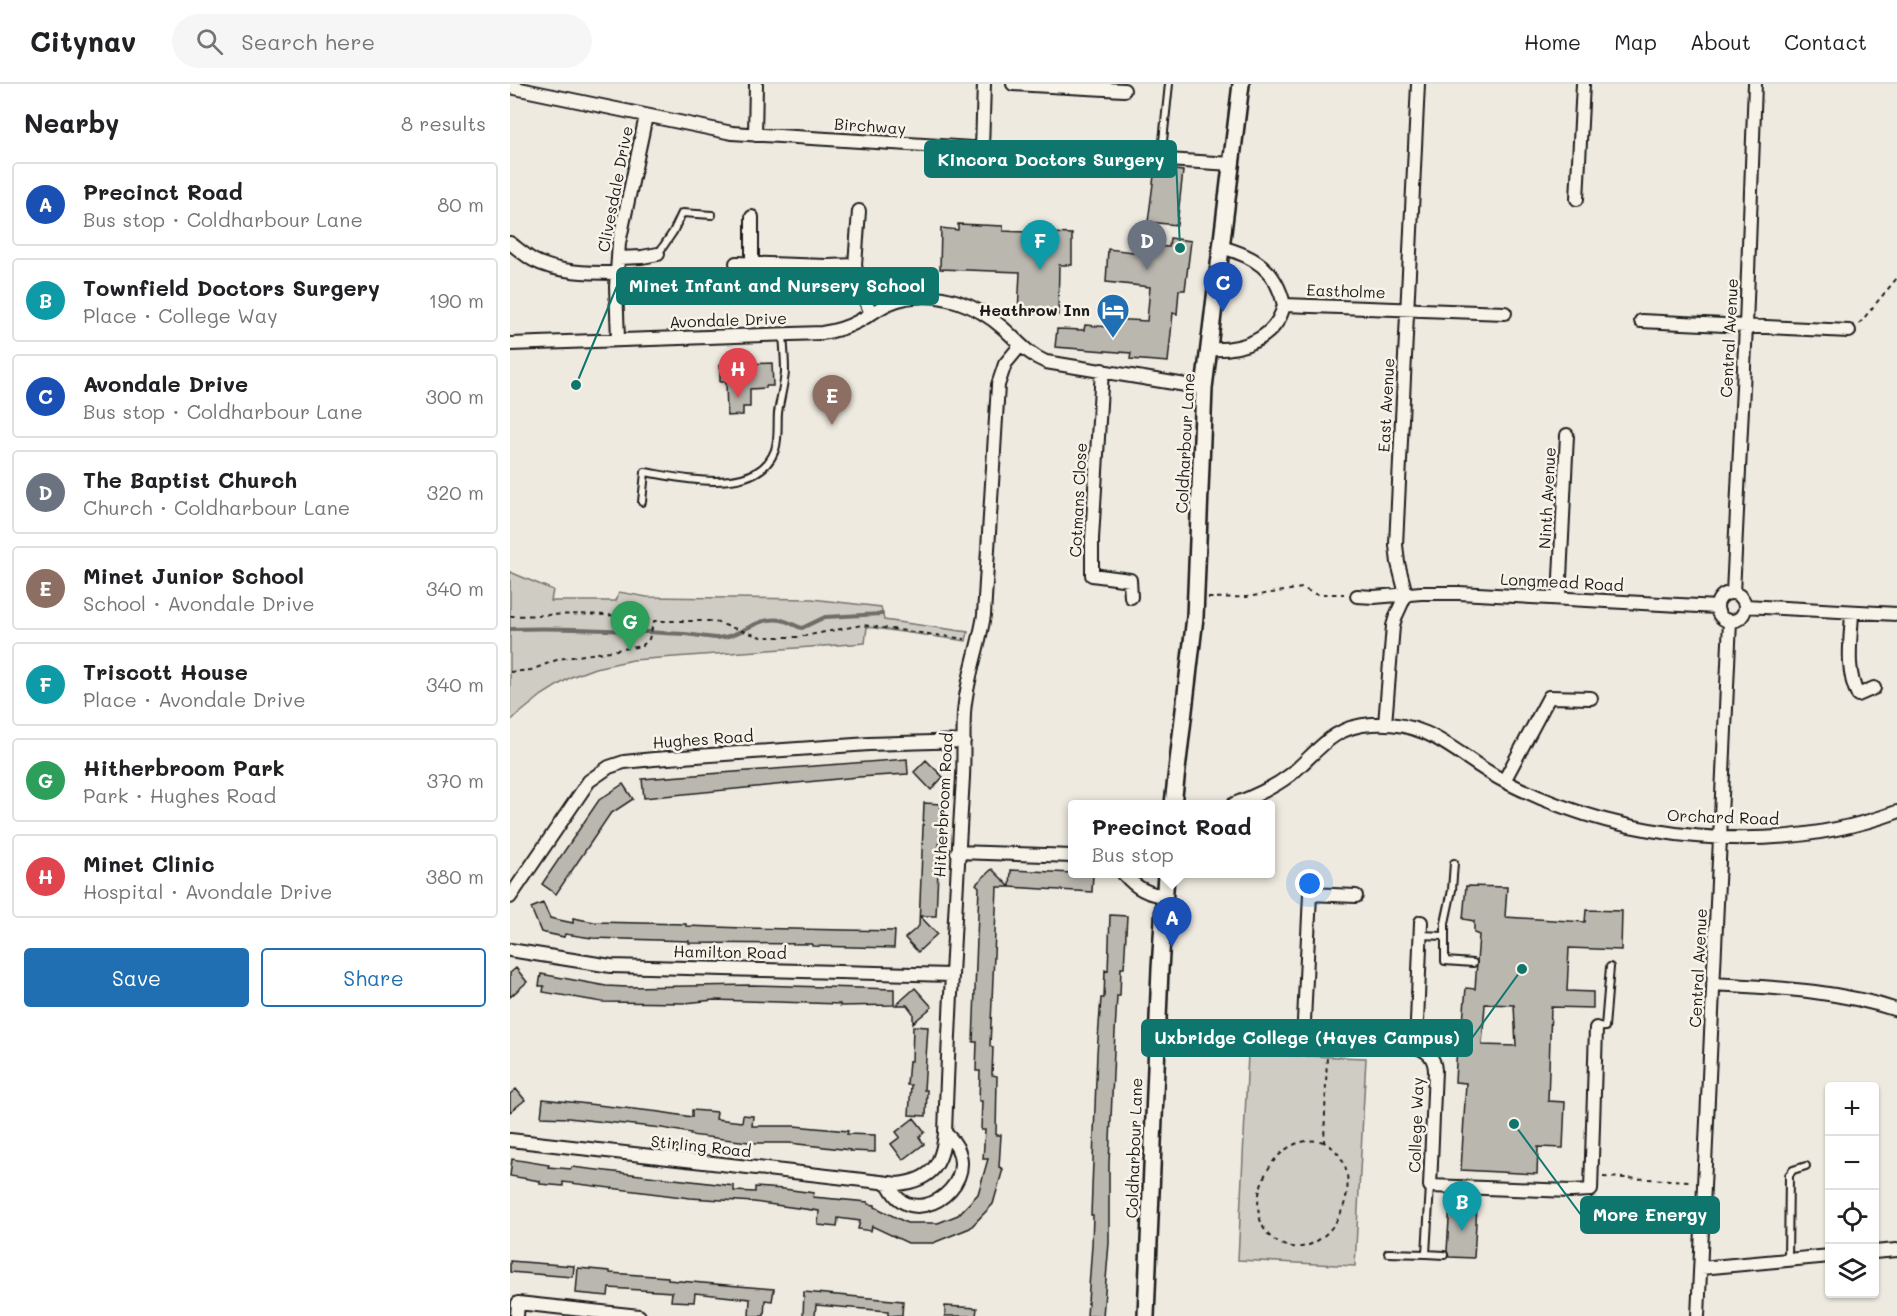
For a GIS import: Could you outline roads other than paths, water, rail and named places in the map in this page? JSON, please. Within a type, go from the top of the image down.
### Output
[{"type":"street","points":[[755,135],[756,84]]},
{"type":"street","points":[[981,149],[984,84]]},
{"type":"street","points":[[1012,84],[1124,90]]},
{"type":"street","name":"Coldharbour Lane","points":[[1173,800],[1196,599],[1204,388],[1241,84]]},
{"type":"street","name":"East Avenue","points":[[1406,594],[1396,545],[1418,84]]},
{"type":"street","points":[[1577,200],[1583,84]]},
{"type":"street","name":"Central Avenue","points":[[1733,593],[1755,84]]},
{"type":"street","name":"Birchway","points":[[510,87],[732,133],[1232,164]]},
{"type":"street","name":"Clivesdale Drive","points":[[618,339],[616,273],[625,207],[646,116]]},
{"type":"street","points":[[859,211],[855,265],[859,286],[872,313]]},
{"type":"street","points":[[752,217],[752,264]]},
{"type":"street","points":[[510,243],[532,260],[550,267],[616,273]]},
{"type":"street","name":"Eastholme","points":[[1209,349],[1234,348],[1260,339],[1275,323],[1284,305],[1276,284],[1261,264],[1243,253],[1221,247]]},
{"type":"street","points":[[618,258],[658,254]]},
{"type":"street","points":[[736,263],[855,265]]},
{"type":"street","name":"Avondale Drive","points":[[510,344],[822,333],[840,330],[882,307],[906,298],[945,298],[969,306],[987,316],[1032,356],[1054,365],[1102,370],[1204,388]]},
{"type":"street","name":"Eastholme","points":[[1284,305],[1505,314]]},
{"type":"street","points":[[1641,321],[1849,331]]},
{"type":"street","name":"Hitherbroom Road","points":[[945,1133],[966,696],[984,615],[998,385],[1005,364],[1020,346]]},
{"type":"street","name":"Cotmans Close","points":[[1102,370],[1092,575],[1130,580],[1131,597]]},
{"type":"street","name":"Ninth Avenue","points":[[1559,598],[1567,435]]},
{"type":"street","name":"Longmead Road","points":[[1357,596],[1450,593],[1717,607]]},
{"type":"street","points":[[1733,593],[1743,599],[1745,606],[1741,617],[1730,621],[1721,616],[1717,607],[1722,596],[1733,593]]},
{"type":"street","points":[[1385,724],[1393,626],[1406,594]]},
{"type":"street","points":[[1745,606],[1897,614]]},
{"type":"street","points":[[1852,612],[1850,669],[1853,682],[1858,695],[1874,688]]},
{"type":"street","name":"Central Avenue","points":[[1698,1316],[1730,621]]},
{"type":"street","points":[[1504,781],[1549,697],[1591,698]]},
{"type":"street","name":"Orchard Road","points":[[1242,800],[1279,783],[1320,745],[1335,735],[1362,725],[1385,724],[1409,727],[1439,738],[1504,781],[1552,802],[1606,820],[1680,834],[1770,837],[1823,832],[1856,825],[1897,812]]},
{"type":"street","name":"Hughes Road","points":[[510,897],[580,791],[596,775],[609,767],[634,761],[677,757],[869,744],[964,741]]},
{"type":"street","points":[[957,852],[1068,856]]},
{"type":"street","points":[[1128,878],[1143,890],[1156,895],[1164,895]]},
{"type":"street","name":"Coldharbour Lane","points":[[1146,1316],[1166,878]]},
{"type":"street","points":[[1303,1042],[1310,894],[1356,896]]},
{"type":"street","points":[[1157,1037],[1416,1047],[1421,928]]},
{"type":"street","name":"Hamilton Road","points":[[510,950],[611,966],[951,975]]},
{"type":"street","points":[[1713,984],[1817,991],[1861,999],[1897,1010]]},
{"type":"street","name":"College Way","points":[[1416,1047],[1427,1052],[1435,1064],[1430,1186],[1545,1191],[1591,1190],[1596,1028]]},
{"type":"street","points":[[888,1184],[898,1199],[910,1205],[927,1204],[946,1194],[959,1176],[962,1164],[958,1146],[945,1133]]},
{"type":"street","name":"Stirling Road","points":[[510,1140],[888,1184],[911,1182],[928,1174],[941,1157],[945,1133]]},
{"type":"street","points":[[1879,1252],[1897,1250]]},
{"type":"street","points":[[1701,1268],[1825,1256]]},
{"type":"street","points":[[517,1316],[518,1303],[590,1314],[639,1316]]},
{"type":"lane","points":[[1161,160],[1169,84]]},
{"type":"lane","points":[[658,254],[673,232],[682,213],[712,215]]},
{"type":"lane","points":[[642,502],[645,472],[694,481],[734,480],[752,474],[767,464],[775,450],[778,435],[778,415],[785,373],[783,334]]},
{"type":"lane","points":[[1454,862],[1452,890],[1446,916],[1444,962],[1473,963]]},
{"type":"lane","points":[[1421,928],[1444,936]]},
{"type":"lane","points":[[1596,1028],[1605,1027],[1610,967]]},
{"type":"lane","points":[[1788,1260],[1790,1175],[1793,1170],[1806,1166]]},
{"type":"lane","points":[[1426,1254],[1430,1186]]},
{"type":"lane","points":[[1388,1253],[1444,1254]]},
{"type":"waterway","points":[[510,629],[619,631],[716,638],[733,635],[764,621],[784,621],[802,628],[825,617],[882,614]]},
{"type":"place","name":"Kincora Doctors Surgery","points":[[1180,248]]},
{"type":"place","name":"Triscott House","points":[[1040,270]]},
{"type":"place","name":"The Baptist Church","points":[[1147,270]]},
{"type":"place","name":"Avondale Drive","points":[[1223,312]]},
{"type":"place","name":"Heathrow Inn","points":[[1113,339]]},
{"type":"place","name":"Minet Infant and Nursery School","points":[[576,385]]},
{"type":"place","name":"Minet Clinic","points":[[738,398]]},
{"type":"place","name":"Minet Junior School","points":[[832,425]]},
{"type":"place","name":"Hitherbroom Park","points":[[630,651]]},
{"type":"place","name":"Precinct Road","points":[[1172,947]]},
{"type":"place","name":"Uxbridge College (Hayes Campus)","points":[[1522,969]]},
{"type":"place","name":"More Energy","points":[[1514,1124]]},
{"type":"place","name":"Townfield Doctors Surgery","points":[[1462,1231]]}]
